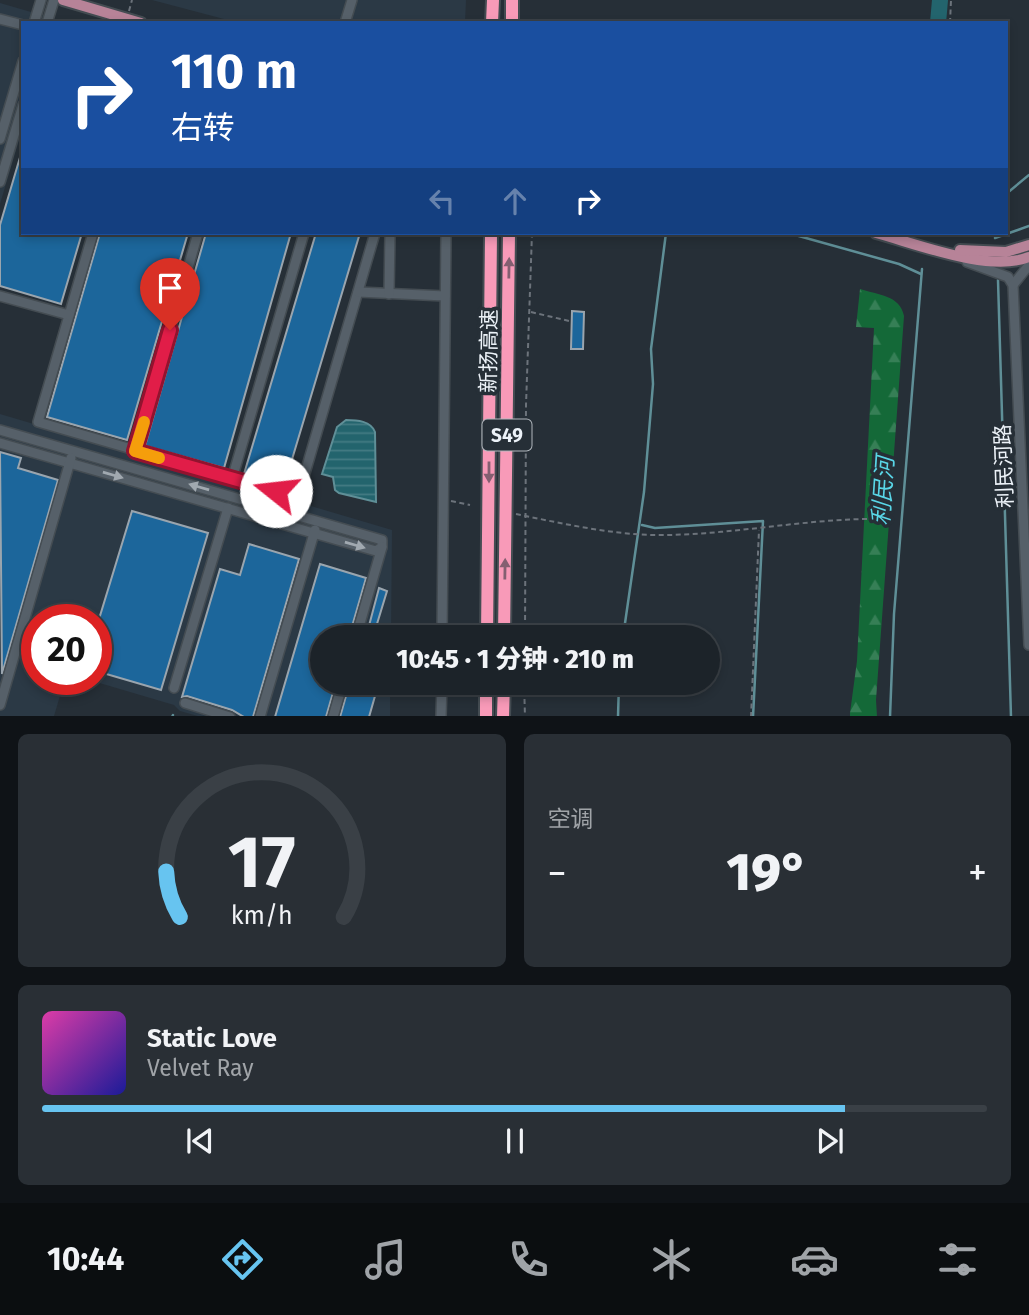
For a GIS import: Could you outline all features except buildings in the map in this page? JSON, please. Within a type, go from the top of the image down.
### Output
[{"type":"highway","points":[[492,21],[493,0]]},
{"type":"highway","points":[[512,0],[512,21]]},
{"type":"highway","name":"新扬高速","points":[[487,625],[491,235]]},
{"type":"highway","name":"新扬高速","points":[[504,625],[509,235]]},
{"type":"highway","points":[[486,695],[486,716]]},
{"type":"highway","points":[[503,716],[504,695]]},
{"type":"main road","points":[[63,0],[134,21]]},
{"type":"main road","points":[[883,235],[988,262],[1009,263],[1029,257]]},
{"type":"main road","points":[[916,244],[984,253],[1006,252],[1029,245]]},
{"type":"street","points":[[35,21],[41,0]]},
{"type":"street","points":[[48,21],[54,0]]},
{"type":"street","points":[[346,21],[352,0]]},
{"type":"street","points":[[0,19],[21,24]]},
{"type":"street","points":[[0,139],[2,122],[21,67]]},
{"type":"street","points":[[0,182],[21,112]]},
{"type":"street","points":[[92,235],[38,422],[298,498],[374,235]]},
{"type":"street","points":[[135,451],[197,235]]},
{"type":"street","points":[[232,478],[303,235]]},
{"type":"street","points":[[388,294],[390,235]]},
{"type":"street","points":[[442,625],[446,235]]},
{"type":"street","points":[[916,244],[1008,277],[1013,285],[1029,265]]},
{"type":"street","name":"利民河路","points":[[1013,285],[1029,645]]},
{"type":"street","points":[[358,292],[445,296]]},
{"type":"street","points":[[0,296],[69,315]]},
{"type":"street","points":[[0,430],[382,540],[359,625]]},
{"type":"street","points":[[0,443],[376,551],[382,547]]},
{"type":"street","points":[[0,705],[73,451]]},
{"type":"street","points":[[174,688],[228,508]]},
{"type":"street","points":[[260,716],[318,522]]},
{"type":"street","points":[[333,716],[339,695]]},
{"type":"street","points":[[441,716],[442,695]]},
{"type":"street","points":[[185,704],[230,716]]},
{"type":"path","points":[[950,21],[951,0]]},
{"type":"path","points":[[525,625],[526,405],[532,235]]},
{"type":"path","points":[[530,312],[569,321]]},
{"type":"path","points":[[443,499],[470,505]]},
{"type":"path","points":[[515,513],[627,533],[654,535],[867,519]]},
{"type":"path","points":[[751,716],[759,529]]},
{"type":"path","points":[[524,695],[525,716]]},
{"type":"shaded area","points":[[152,0],[466,0],[465,21],[231,21]]},
{"type":"shaded area","points":[[0,3],[55,19],[21,21],[21,134],[0,204]]},
{"type":"shaded area","points":[[0,414],[392,530],[391,625],[310,625],[310,695],[390,695],[390,716],[198,716],[180,711],[174,705],[112,687],[112,604],[21,604],[21,695],[60,695],[54,716],[0,716]]},
{"type":"green space","points":[[860,289],[893,300],[902,309],[904,316],[877,716],[850,716],[857,661],[874,328],[856,327]]},
{"type":"water","points":[[346,420],[367,423],[375,432],[376,502],[339,493],[335,490],[333,477],[322,474],[337,427]]},
{"type":"waterway","name":"利民河","points":[[938,21],[940,0]]},
{"type":"waterway","points":[[1008,192],[1029,175]]},
{"type":"waterway","points":[[1008,233],[1029,226]]},
{"type":"waterway","points":[[625,625],[644,492],[653,384],[651,349],[666,235]]},
{"type":"waterway","points":[[795,235],[899,264],[921,274]]},
{"type":"waterway","points":[[995,238],[1004,235]]},
{"type":"waterway","name":"利民河","points":[[890,716],[894,614],[922,269]]},
{"type":"waterway","points":[[998,280],[1011,716]]},
{"type":"waterway","points":[[642,525],[655,528],[763,521],[753,716]]},
{"type":"waterway","points":[[618,716],[619,695]]},
{"type":"slow traffic","points":[[144,422],[135,451],[159,458]]},
{"type":"route","points":[[170,330],[135,451],[276,491]]}]
